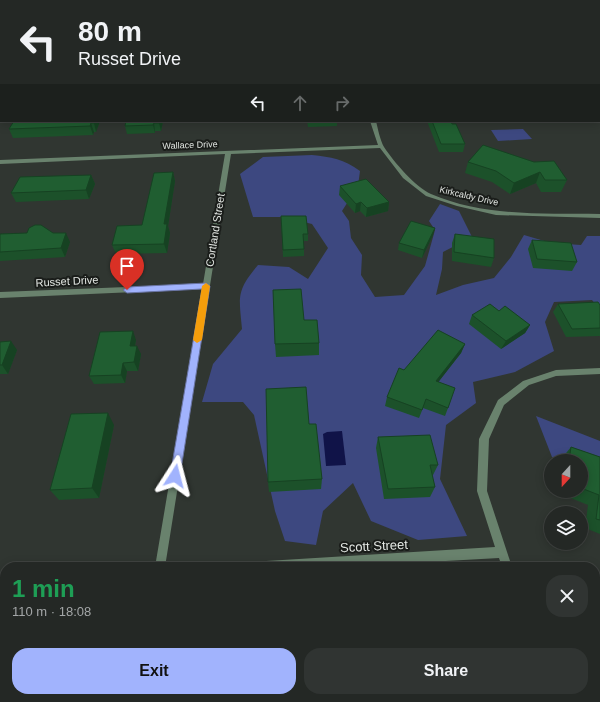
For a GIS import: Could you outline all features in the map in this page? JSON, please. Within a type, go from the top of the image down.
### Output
[{"type":"street","name":"Kirkcaldy Drive","points":[[373,122],[381,146],[405,177],[428,195],[459,205],[496,213],[600,216]]},
{"type":"street","name":"Wallace Drive","points":[[0,162],[381,146]]},
{"type":"street","name":"Cortland Street","points":[[161,562],[228,153]]},
{"type":"street","name":"Russet Drive","points":[[0,295],[206,286]]},
{"type":"street","points":[[505,562],[482,491],[484,439],[501,403],[526,383],[556,373],[600,370]]},
{"type":"street","name":"Scott Street","points":[[333,562],[502,552]]},
{"type":"shaded area","points":[[523,129],[532,139],[498,141],[491,130]]},
{"type":"shaded area","points":[[312,155],[337,159],[360,171],[358,186],[342,211],[349,221],[351,238],[362,255],[361,275],[375,297],[404,295],[425,266],[435,230],[429,221],[440,204],[459,211],[472,237],[443,252],[442,269],[436,295],[463,285],[494,278],[511,257],[524,235],[551,243],[581,245],[587,236],[600,236],[600,310],[592,300],[554,302],[545,322],[554,351],[515,372],[473,382],[476,403],[446,425],[440,479],[467,536],[418,540],[371,521],[353,483],[323,511],[316,545],[285,541],[275,511],[254,415],[243,402],[202,402],[213,364],[242,329],[240,301],[242,288],[258,265],[289,267],[308,279],[328,248],[312,224],[283,217],[253,217],[240,174],[263,157]]},
{"type":"shaded area","points":[[536,416],[600,441],[600,478],[588,467],[588,454],[551,454]]},
{"type":"shaded area","points":[[342,431],[346,465],[326,466],[323,434],[327,432]]},
{"type":"building","points":[[13,122],[94,122],[91,123],[90,126],[9,129]]},
{"type":"building","points":[[126,122],[160,122],[154,123],[153,125],[125,126]]},
{"type":"building","points":[[432,122],[451,122],[452,124],[456,124],[465,144],[441,144]]},
{"type":"building","points":[[483,145],[534,162],[554,161],[567,180],[545,180],[540,172],[514,183],[496,171],[468,162]]},
{"type":"building","points":[[173,172],[164,224],[167,224],[164,244],[112,245],[117,226],[142,225],[154,173]]},
{"type":"building","points":[[91,175],[86,190],[11,193],[20,177]]},
{"type":"building","points":[[366,179],[389,202],[367,208],[361,202],[356,204],[340,186]]},
{"type":"building","points":[[281,216],[306,216],[308,234],[303,234],[304,249],[283,250]]},
{"type":"building","points":[[411,221],[435,228],[424,250],[399,243]]},
{"type":"building","points":[[35,225],[41,225],[53,233],[66,233],[61,248],[0,252],[0,234],[27,233],[29,228]]},
{"type":"building","points":[[455,234],[494,239],[494,258],[454,252]]},
{"type":"building","points":[[532,240],[571,243],[577,262],[537,259]]},
{"type":"building","points":[[301,289],[304,320],[317,320],[319,343],[275,344],[273,290]]},
{"type":"building","points":[[598,302],[600,305],[600,328],[572,329],[558,304]]},
{"type":"building","points":[[490,304],[499,311],[505,306],[530,325],[506,341],[472,315]]},
{"type":"building","points":[[438,330],[465,344],[436,381],[455,388],[448,408],[426,399],[422,410],[387,397],[399,368],[404,370]]},
{"type":"building","points":[[133,331],[130,346],[137,346],[134,362],[123,363],[121,375],[89,376],[100,332]]},
{"type":"building","points":[[11,341],[2,365],[0,365],[0,342]]},
{"type":"building","points":[[306,387],[309,424],[316,424],[322,479],[268,482],[266,389]]},
{"type":"building","points":[[108,413],[92,488],[50,490],[71,414]]},
{"type":"building","points":[[430,435],[438,465],[430,465],[435,487],[388,489],[378,437]]},
{"type":"building","points":[[571,447],[600,457],[600,520],[596,519],[599,495],[588,491],[588,454],[570,454]]},
{"type":"slow traffic","points":[[197,340],[206,286]]},
{"type":"route","points":[[127,290],[206,286],[175,476]]}]
